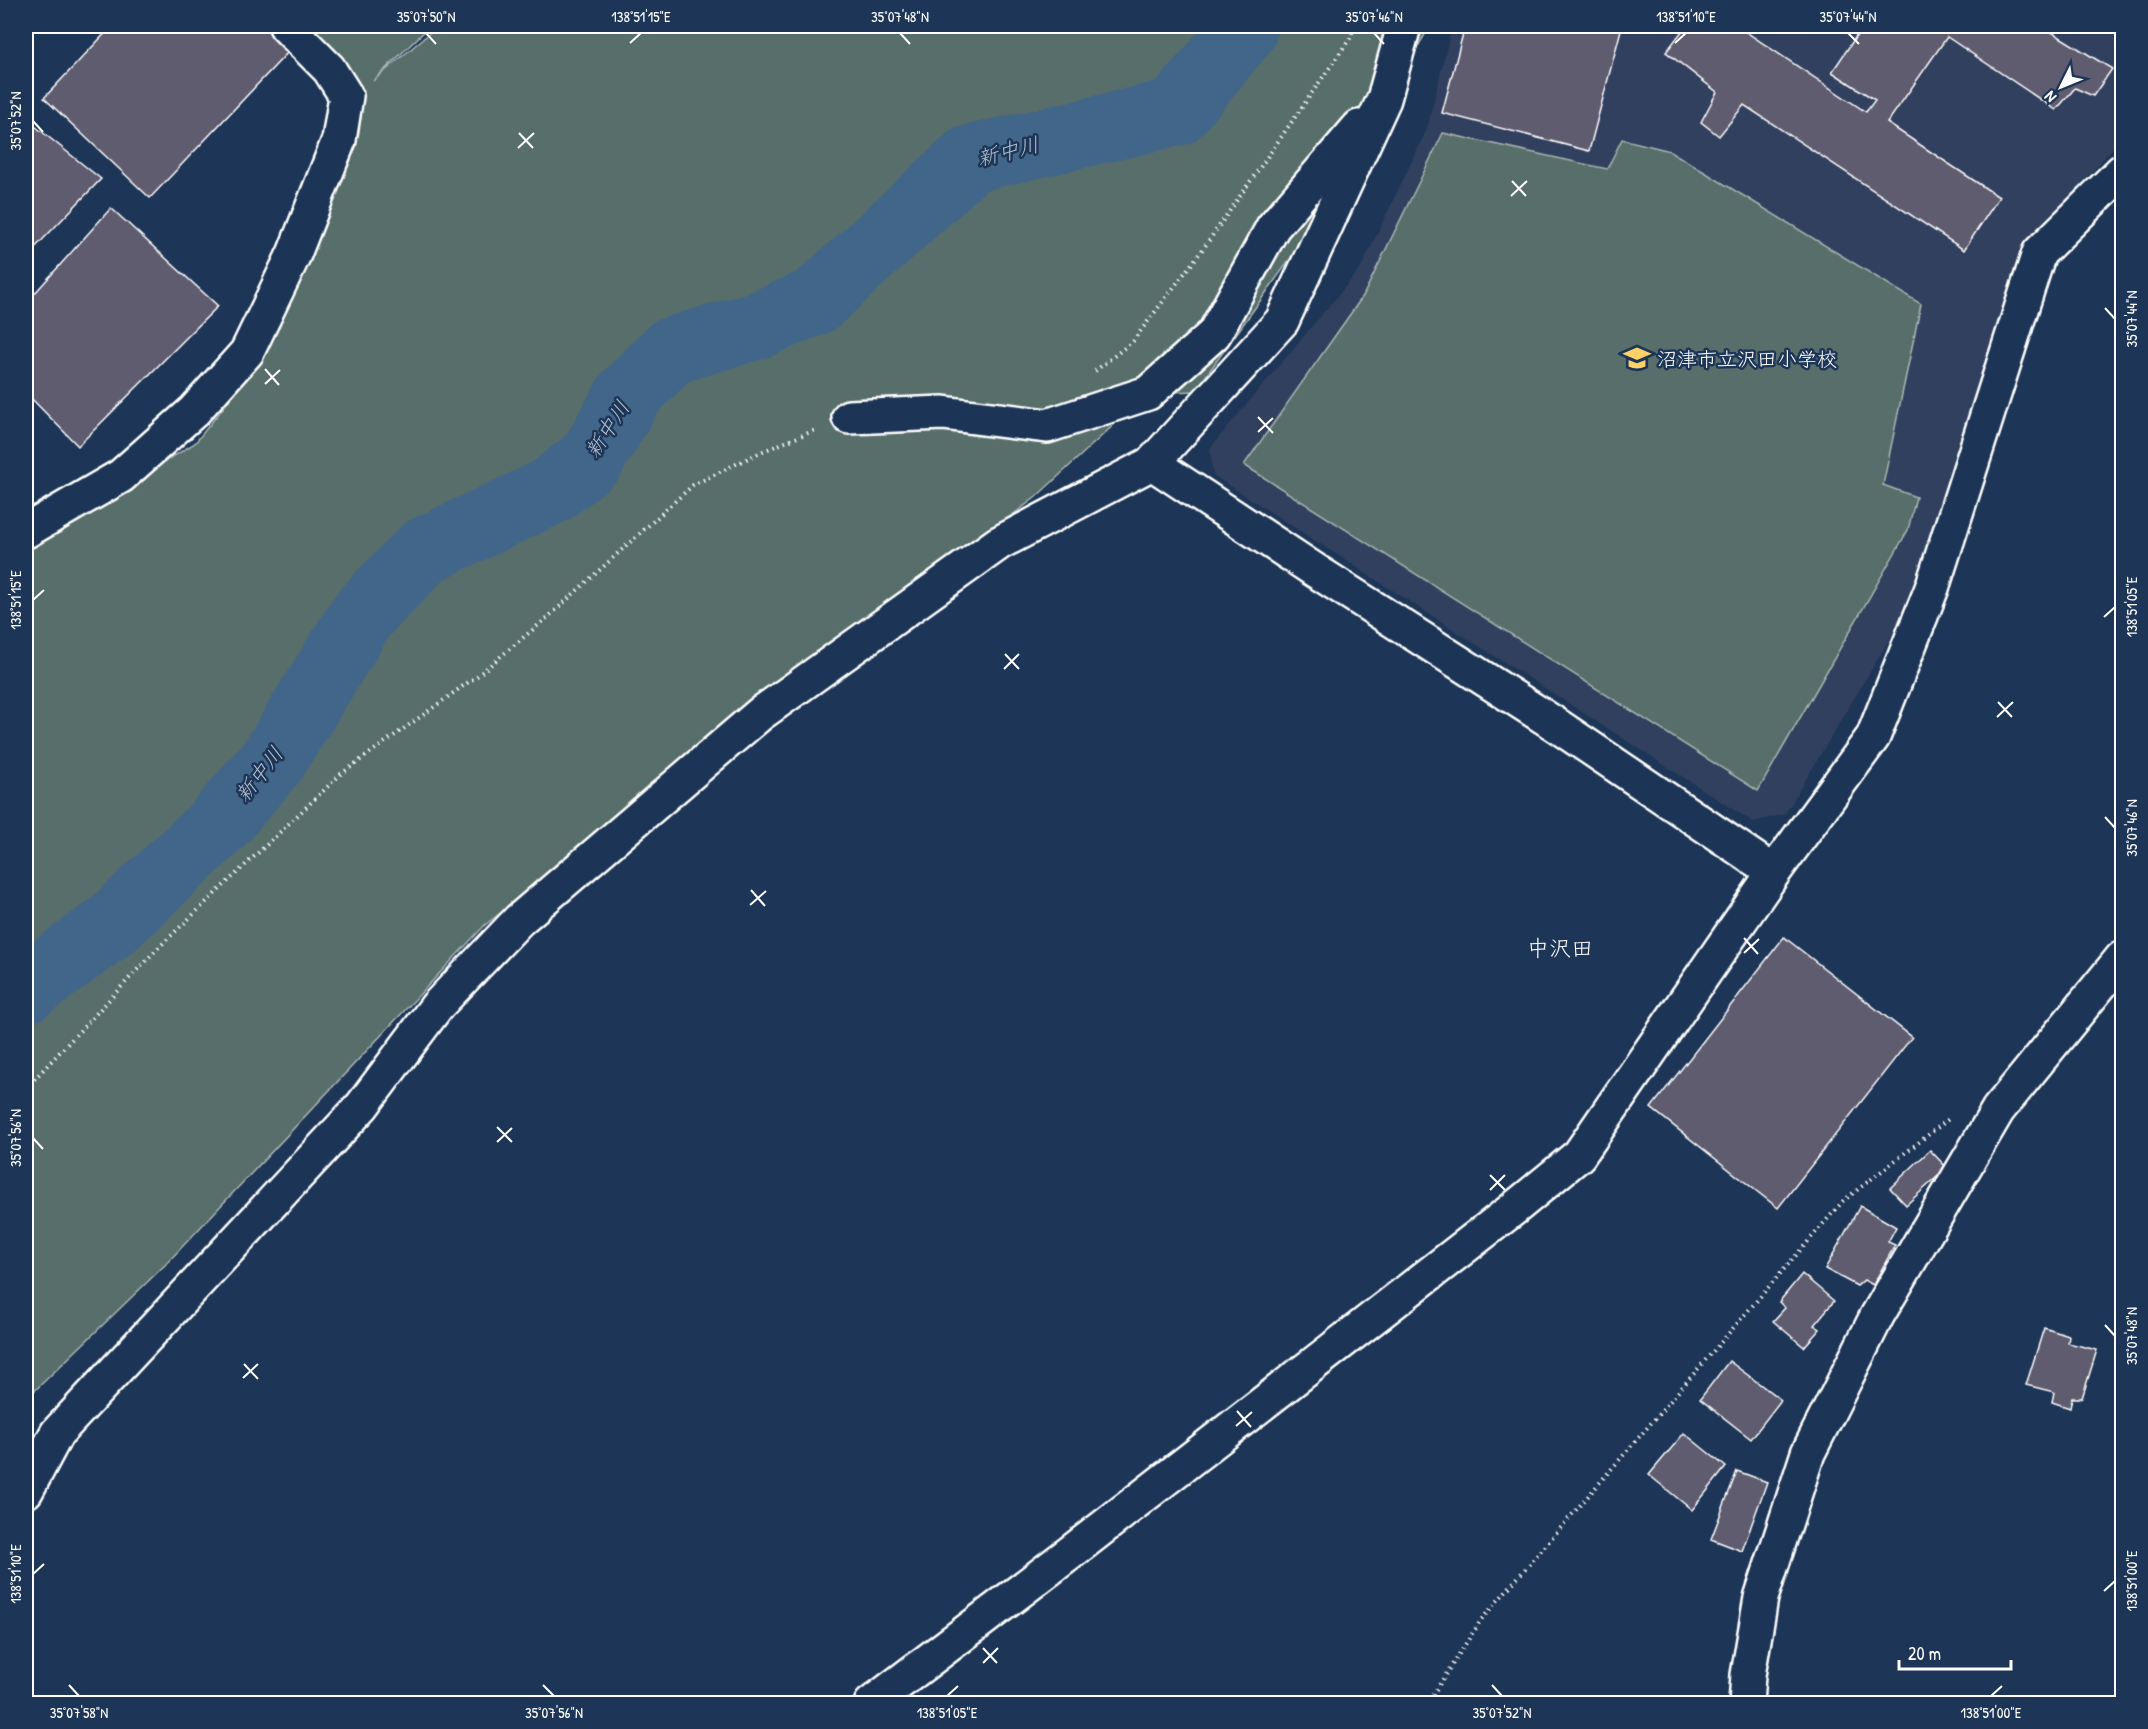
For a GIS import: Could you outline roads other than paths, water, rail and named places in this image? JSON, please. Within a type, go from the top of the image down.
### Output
[{"type":"street","points":[[26,531],[121,476],[194,411],[248,352],[294,254],[339,140],[346,96],[329,69],[286,26]]},
{"type":"street","points":[[26,1491],[57,1433],[362,1106],[437,1006],[519,920],[760,714],[999,543],[1152,464],[1282,321],[1384,99],[1404,26]]},
{"type":"street","points":[[849,417],[943,413],[1047,426],[1148,393],[1214,334],[1273,228],[1384,99]]},
{"type":"street","points":[[871,1704],[1467,1245],[1578,1155],[1774,872],[1873,737],[1932,588],[2039,253],[2122,171]]},
{"type":"street","points":[[1152,464],[1316,572],[1555,724],[1774,872]]},
{"type":"street","points":[[1746,1704],[1748,1675],[1761,1598],[1808,1453],[1877,1316],[1998,1110],[2122,958]]},
{"type":"waterway","name":"新中川","points":[[26,989],[111,926],[218,825],[273,760],[363,614],[424,551],[551,491],[592,458],[629,394],[671,351],[761,324],[816,301],[970,159],[1176,112],[1243,31],[1244,26]]},
{"type":"place","name":"沼津市立沢田小学校","points":[[1637,358]]},
{"type":"district","name":"中沢田","points":[[1560,948]]}]
